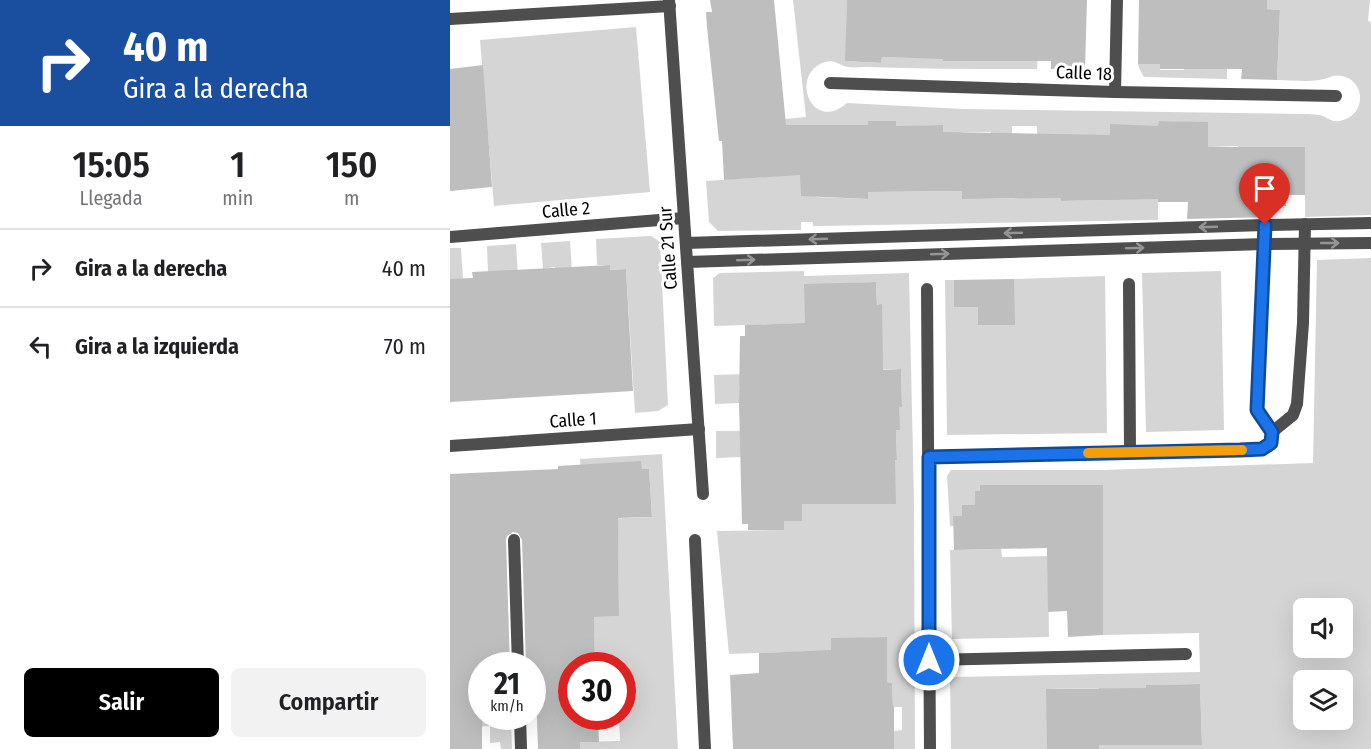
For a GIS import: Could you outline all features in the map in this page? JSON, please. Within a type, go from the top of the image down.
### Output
[{"type":"street","points":[[1115,92],[1117,0]]},
{"type":"street","points":[[450,19],[670,3]]},
{"type":"street","name":"Calle 21 Sur","points":[[670,3],[703,494]]},
{"type":"street","name":"Calle 18","points":[[830,83],[1336,96]]},
{"type":"street","name":"Calle 2","points":[[450,237],[684,218]]},
{"type":"street","points":[[686,243],[1371,223]]},
{"type":"street","points":[[1272,432],[1293,415],[1297,404],[1303,322],[1305,224]]},
{"type":"street","points":[[929,457],[1262,449],[1271,443],[1272,432],[1257,410],[1265,225]]},
{"type":"street","points":[[687,262],[1264,244],[1371,243]]},
{"type":"street","points":[[1129,284],[1130,452]]},
{"type":"street","points":[[927,289],[930,749]]},
{"type":"street","name":"Calle 1","points":[[450,446],[699,429]]},
{"type":"street","points":[[514,540],[518,652]]},
{"type":"street","points":[[695,540],[705,749]]},
{"type":"street","points":[[929,660],[1186,654]]},
{"type":"street","points":[[520,730],[521,749]]},
{"type":"shaded area","points":[[793,0],[847,0],[846,61],[881,63],[882,57],[921,58],[1038,50],[1037,69],[852,67],[828,61],[814,68],[808,78],[806,88],[809,99],[815,107],[824,111],[834,111],[847,103],[963,109],[1310,114],[1340,121],[1349,118],[1359,105],[1359,91],[1356,84],[1342,76],[1314,81],[1277,80],[1280,10],[1267,9],[1267,0],[1370,0],[1368,21],[1371,22],[1371,215],[1305,217],[1305,147],[1254,147],[1238,159],[1238,146],[1211,147],[1211,161],[1188,122],[1159,121],[1158,133],[1135,125],[1110,125],[1110,158],[1037,134],[1037,126],[1012,126],[1012,140],[991,140],[991,132],[963,132],[943,138],[943,125],[916,126],[896,133],[896,121],[868,121],[868,153],[858,145],[857,125],[807,125],[811,174],[816,197],[868,199],[868,192],[962,191],[963,199],[1012,199],[1061,192],[1061,201],[1110,200],[1158,190],[1158,220],[819,226],[813,226],[813,222],[801,222],[801,230],[718,231],[709,222],[706,181],[778,176],[774,120],[806,117]]},
{"type":"shaded area","points":[[1186,0],[1192,69],[1227,69],[1227,79],[1144,77],[1139,68],[1138,64],[1160,64],[1160,70],[1184,70]]},
{"type":"shaded area","points":[[636,27],[650,192],[494,206],[480,40]]},
{"type":"shaded area","points":[[651,236],[660,242],[668,405],[658,411],[635,413],[626,269],[610,270],[609,265],[597,265],[596,239]]},
{"type":"shaded area","points":[[570,241],[572,272],[555,273],[555,267],[543,269],[541,243]]},
{"type":"shaded area","points":[[516,244],[518,276],[488,272],[487,246]]},
{"type":"shaded area","points":[[450,248],[461,248],[463,279],[450,279]]},
{"type":"shaded area","points":[[1371,258],[1371,749],[1099,749],[1099,688],[1047,689],[1047,749],[951,749],[950,677],[1200,672],[1199,633],[1103,635],[1102,577],[1048,568],[1049,637],[952,639],[950,550],[1001,549],[1002,557],[1047,556],[1047,548],[1102,547],[1103,485],[981,485],[980,491],[975,491],[975,505],[962,505],[962,516],[953,526],[950,526],[947,476],[951,470],[1103,470],[1313,463],[1317,260]],"holes":[[[1200,684],[1202,745],[1146,745],[1146,685]]]},
{"type":"shaded area","points":[[804,271],[804,276],[909,273],[914,503],[915,749],[894,749],[894,731],[902,730],[902,707],[893,707],[892,683],[887,682],[886,637],[831,639],[831,683],[821,651],[729,654],[717,531],[784,530],[784,521],[802,521],[802,504],[822,504],[884,461],[897,460],[896,430],[885,407],[902,407],[901,369],[819,372],[817,323],[714,326],[713,278],[720,273]],"holes":[[[876,282],[877,305],[882,305],[882,322],[824,284]]]},
{"type":"shaded area","points":[[1221,271],[1224,430],[1146,432],[1142,273]]},
{"type":"shaded area","points":[[1105,276],[1107,433],[947,435],[945,280],[954,280],[955,307],[978,307],[978,325],[1014,325],[1014,279]]},
{"type":"shaded area","points":[[745,374],[739,387],[739,403],[715,404],[714,375]]},
{"type":"shaded area","points":[[716,431],[745,431],[741,457],[716,458]]},
{"type":"shaded area","points":[[662,454],[678,749],[580,749],[580,742],[620,741],[620,730],[636,730],[636,652],[595,652],[594,624],[562,617],[619,616],[618,532],[584,533],[580,459]],"holes":[[[649,470],[652,517],[600,519]]]},
{"type":"shaded area","points":[[450,698],[468,709],[468,722]]},
{"type":"shaded area","points":[[490,730],[511,730],[512,749],[501,749],[500,742],[490,743]]},
{"type":"building","points":[[710,0],[774,0],[786,125],[868,125],[868,121],[896,121],[896,126],[943,125],[943,132],[1110,135],[1110,124],[1158,126],[1159,121],[1208,122],[1208,147],[1305,147],[1305,195],[1286,195],[1286,206],[1269,206],[1269,217],[1187,219],[1188,202],[1158,202],[1158,199],[1061,201],[1061,198],[962,199],[962,191],[868,192],[868,199],[801,196],[800,175],[724,180],[722,141],[719,141],[707,27],[706,12],[712,12]]},
{"type":"building","points":[[847,0],[1087,0],[1085,69],[1051,69],[1051,61],[943,61],[943,59],[882,57],[881,63],[845,61]]},
{"type":"building","points":[[1139,0],[1267,0],[1267,9],[1280,10],[1277,80],[1241,79],[1242,69],[1160,69],[1160,64],[1138,64]]},
{"type":"building","points":[[483,65],[492,187],[450,191],[450,69]]},
{"type":"building","points":[[610,265],[610,270],[626,269],[633,391],[450,402],[450,279],[473,278],[472,272]]},
{"type":"building","points":[[1014,279],[1015,325],[978,325],[978,307],[954,307],[954,280]]},
{"type":"building","points":[[876,282],[877,305],[882,304],[883,370],[901,369],[902,407],[899,407],[900,430],[896,430],[896,504],[802,504],[802,521],[784,521],[784,530],[748,530],[748,524],[742,524],[739,403],[740,336],[745,336],[745,325],[805,323],[804,284]]},
{"type":"building","points":[[641,461],[642,469],[649,469],[652,517],[618,518],[619,616],[594,617],[595,652],[558,652],[558,730],[599,730],[599,742],[580,742],[580,749],[538,749],[537,730],[546,730],[546,652],[526,652],[522,540],[518,533],[513,532],[507,536],[506,540],[510,652],[468,652],[468,730],[482,730],[482,749],[450,749],[450,474],[558,469],[558,466]]},
{"type":"building","points":[[980,485],[1103,485],[1103,635],[1068,637],[1067,611],[1048,612],[1047,548],[954,550],[953,516],[962,516],[962,505],[975,505],[975,491],[980,491]]},
{"type":"building","points":[[887,637],[887,682],[892,683],[894,749],[733,749],[730,675],[759,673],[759,653],[831,650],[831,638]]},
{"type":"building","points":[[1200,684],[1202,745],[1099,745],[1099,749],[1047,749],[1046,689],[1146,688],[1146,685]]},
{"type":"slow traffic","points":[[1088,453],[1242,450]]},
{"type":"route","points":[[929,660],[929,457],[1240,450],[1262,449],[1271,443],[1272,432],[1257,410],[1265,225]]}]
